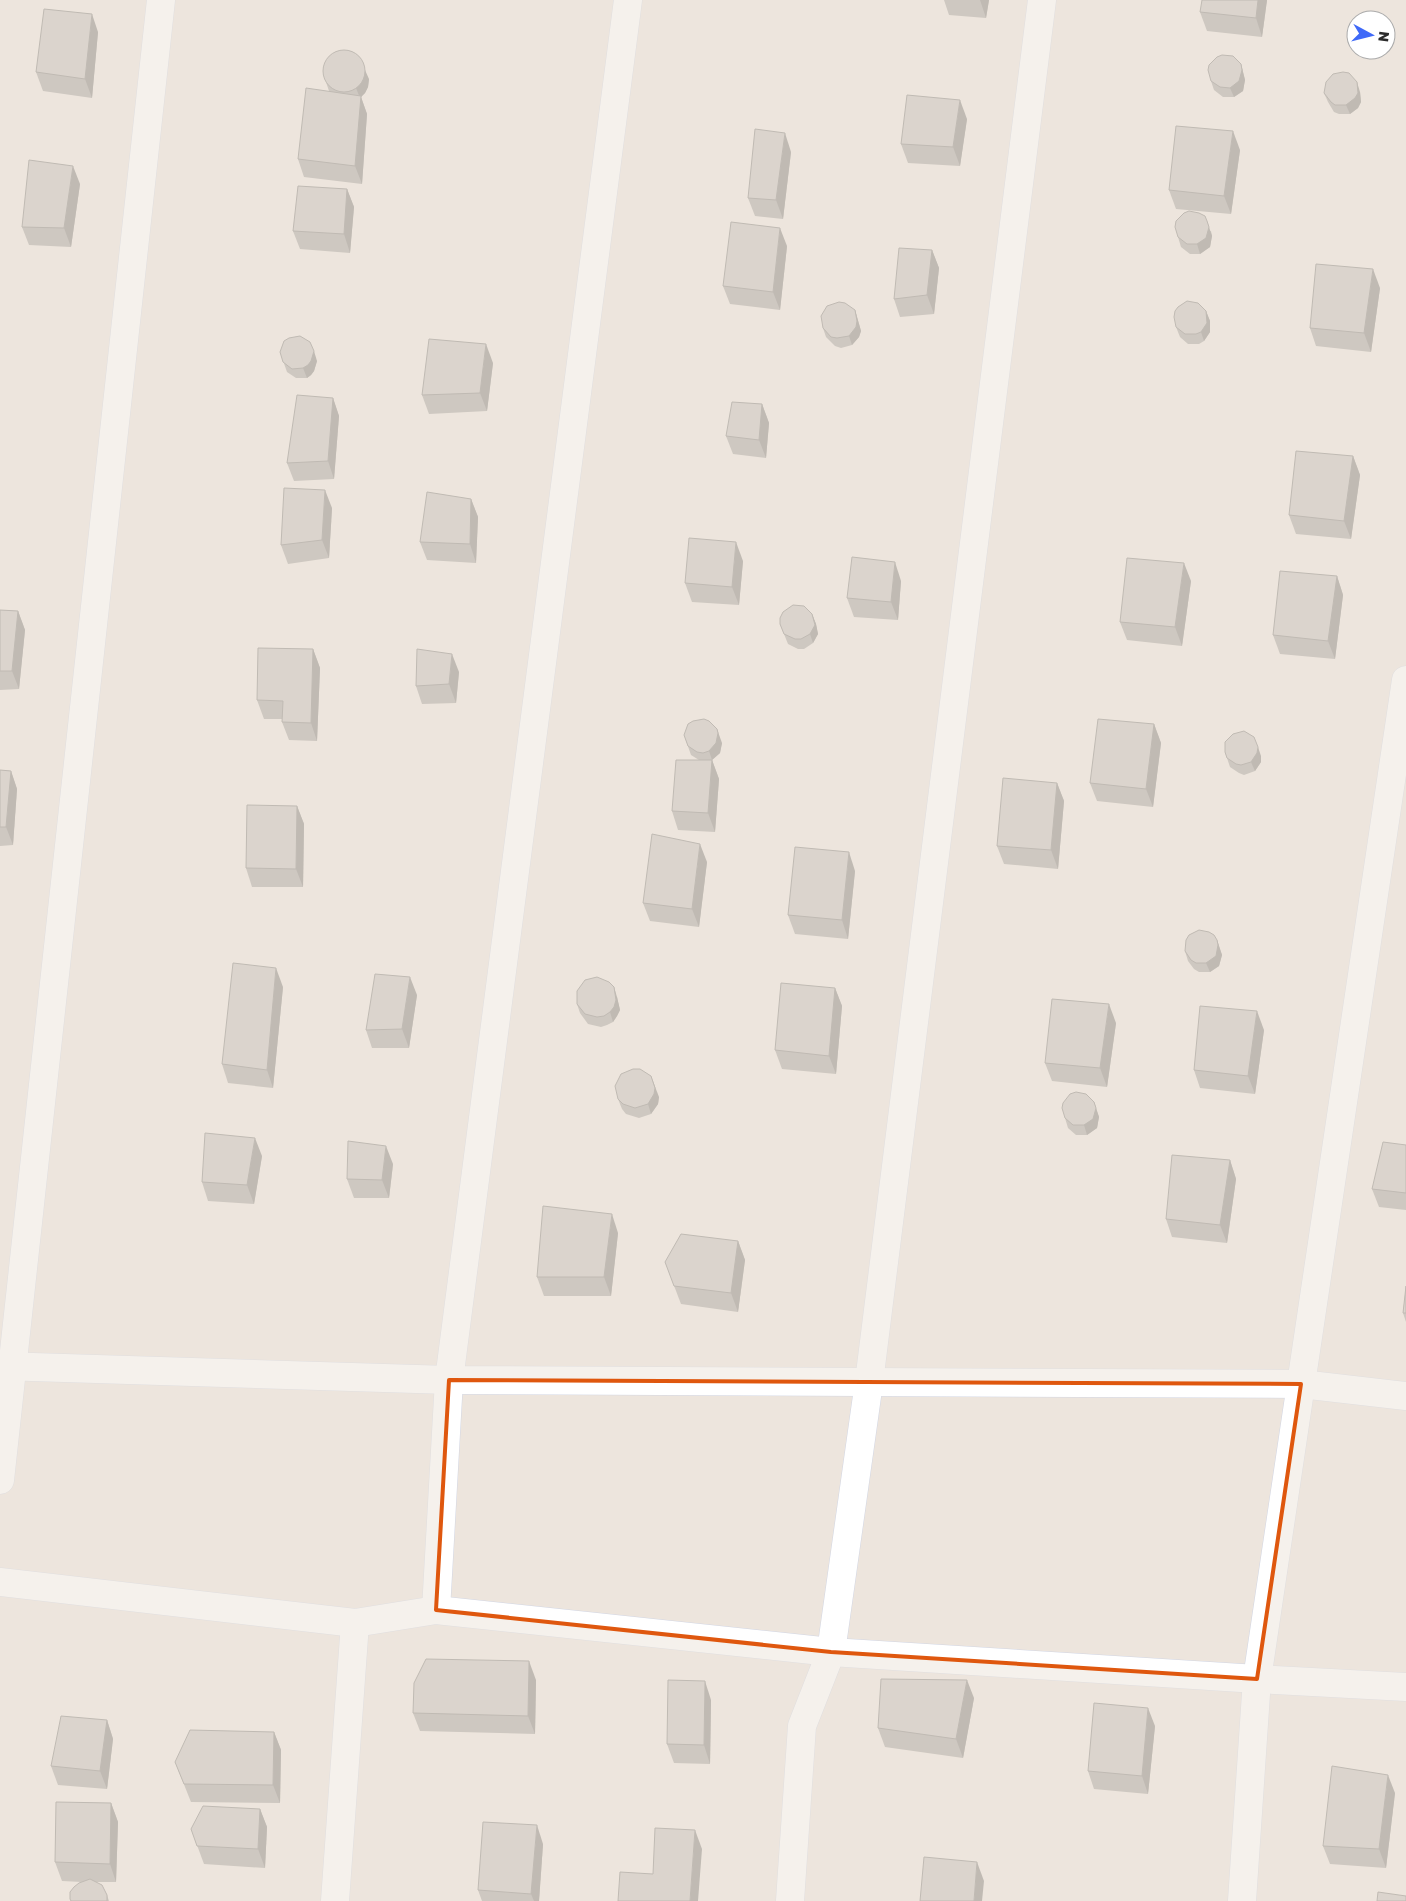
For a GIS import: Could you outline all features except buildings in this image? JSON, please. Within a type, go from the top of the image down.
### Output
[{"type":"street","points":[[0,1480],[6,1366],[162,0]]},
{"type":"street","points":[[436,1610],[450,1380],[628,0]]},
{"type":"street","points":[[790,1901],[802,1726],[831,1652],[869,1382],[1042,0]]},
{"type":"street","points":[[1242,1901],[1257,1679],[1406,680]]},
{"type":"street","points":[[6,1366],[450,1380],[1301,1384],[1406,1396]]},
{"type":"street","points":[[0,1582],[355,1624],[436,1610],[831,1652],[1406,1687]]},
{"type":"street","points":[[335,1901],[355,1624]]},
{"type":"highlighted area","points":[[449,1380],[1301,1384],[1257,1679],[831,1652],[436,1610]]}]
